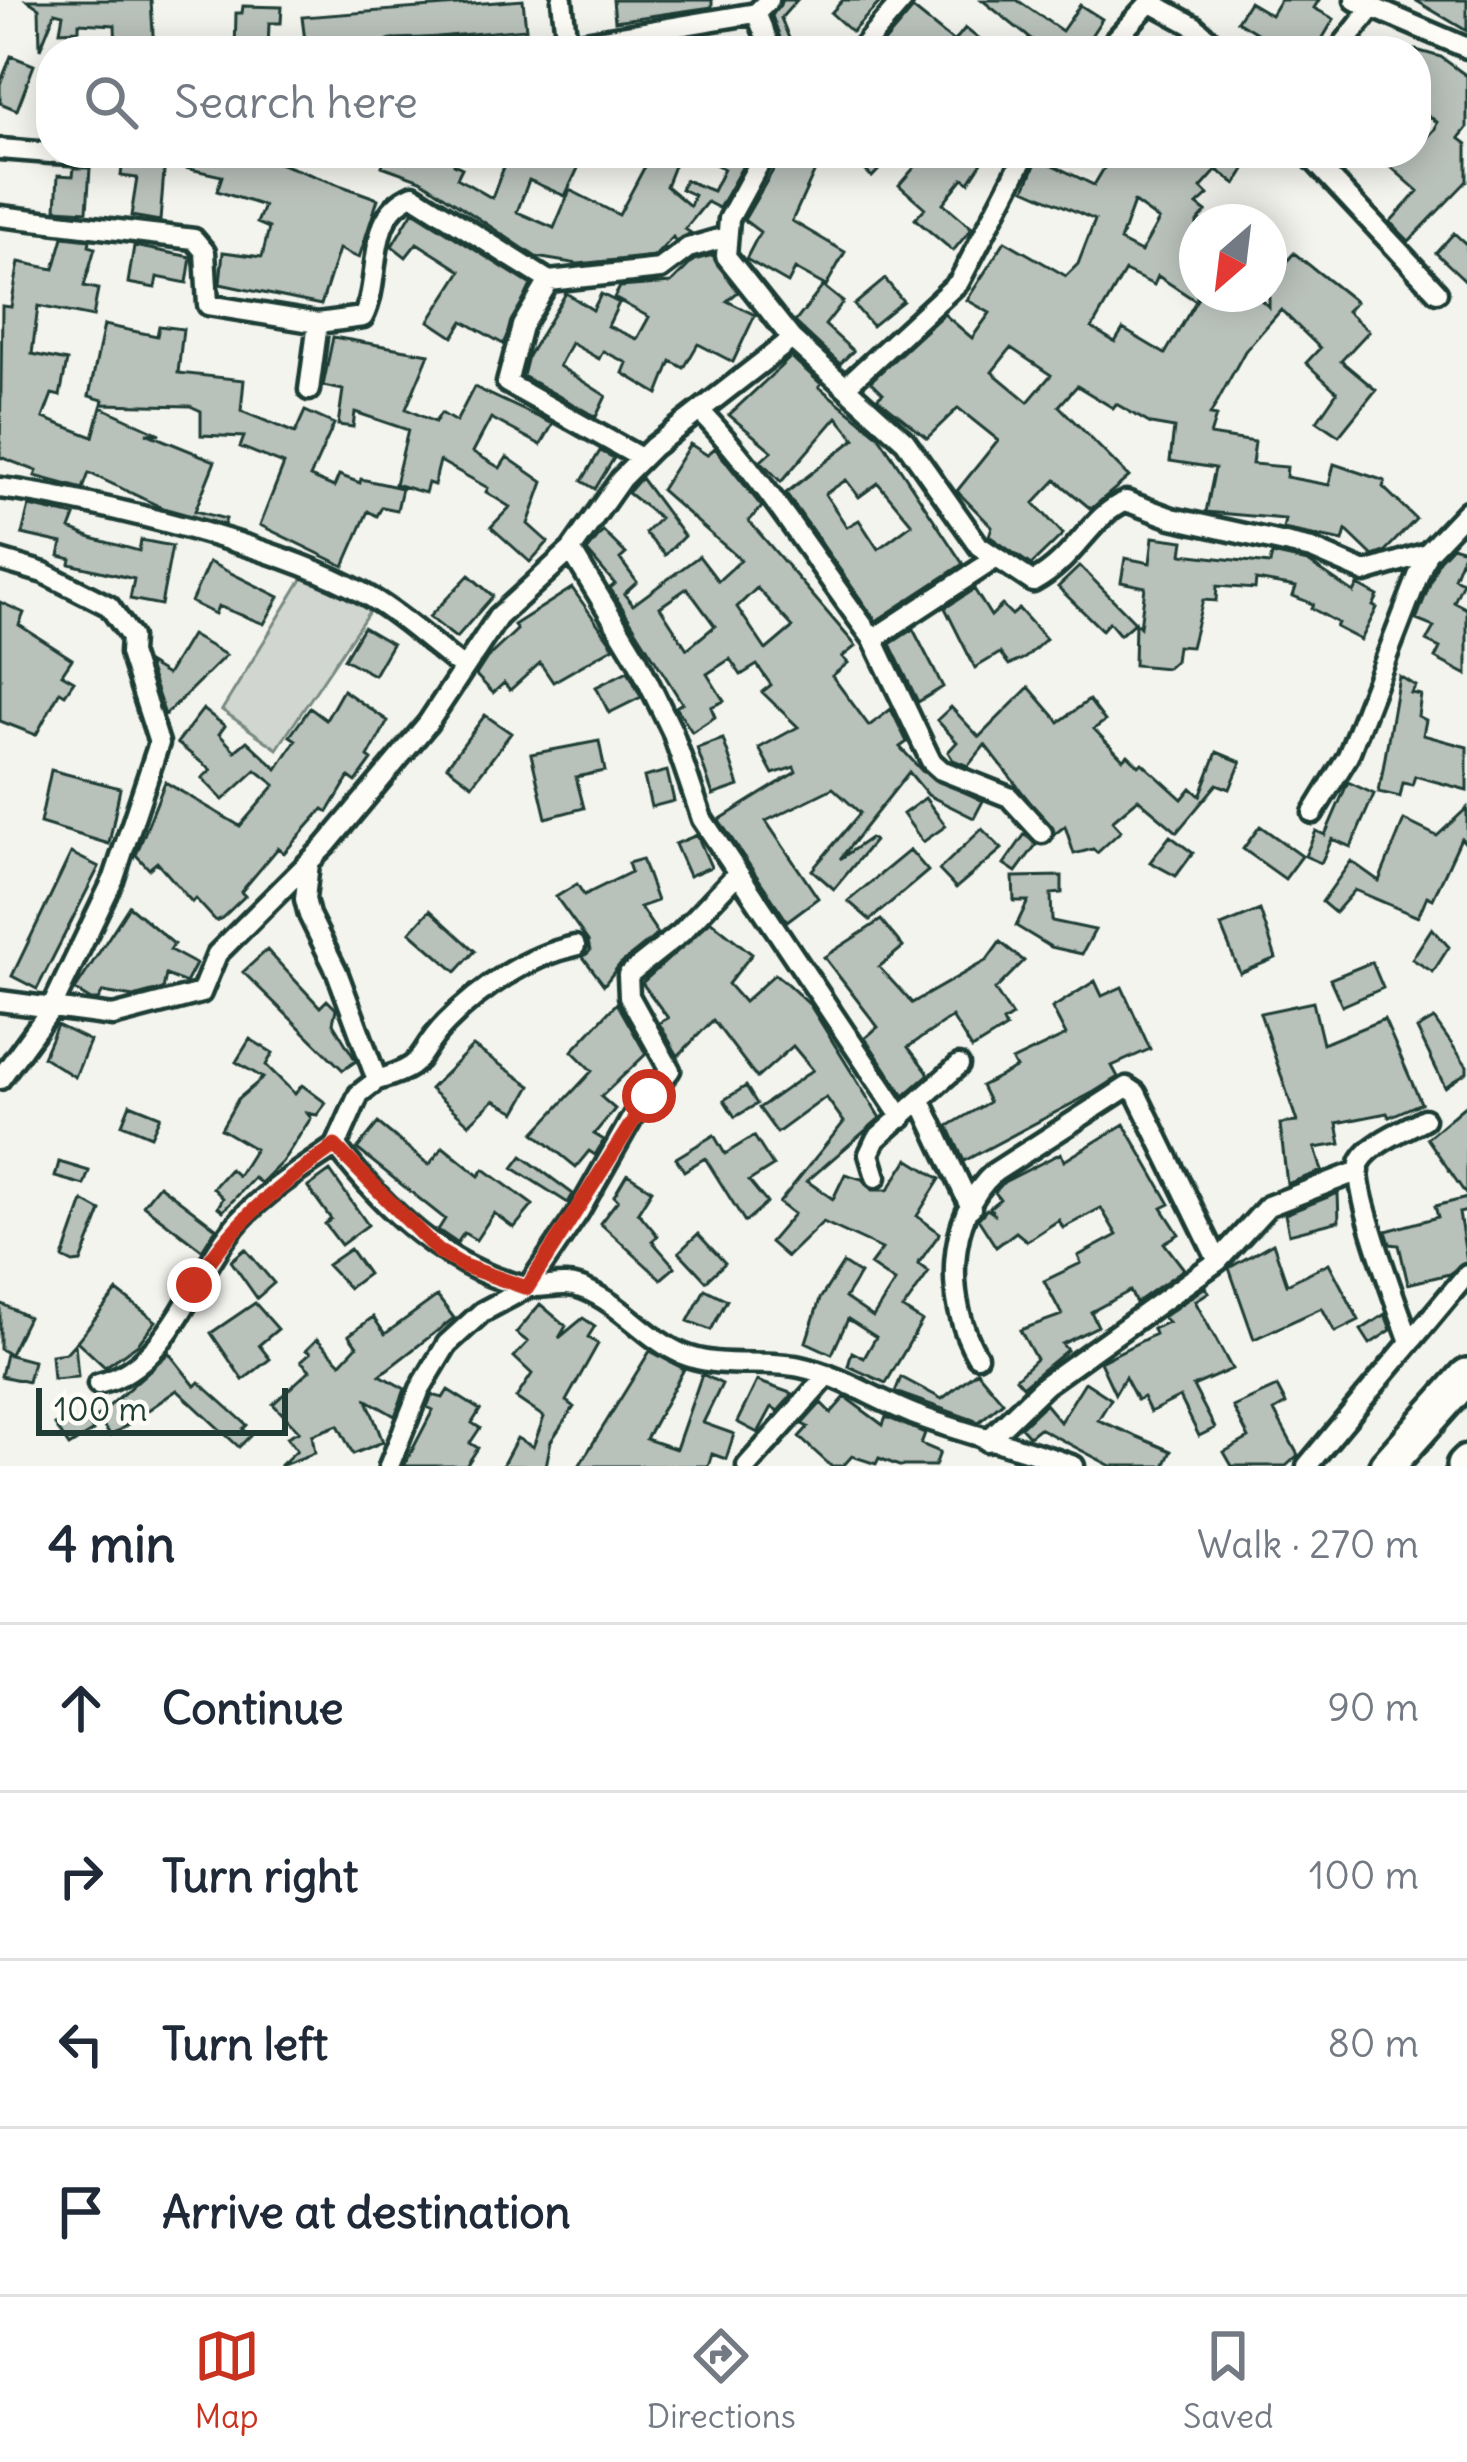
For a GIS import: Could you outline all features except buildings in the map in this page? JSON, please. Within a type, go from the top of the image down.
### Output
[{"type":"highway","points":[[1388,1466],[1467,1376]]},
{"type":"street","points":[[562,0],[566,36]]},
{"type":"street","points":[[873,36],[903,0]]},
{"type":"street","points":[[1119,36],[1151,1],[1205,36]]},
{"type":"street","points":[[1346,36],[1363,3],[1467,47]]},
{"type":"street","points":[[613,36],[762,7]]},
{"type":"street","points":[[0,149],[36,152]]},
{"type":"street","points":[[757,168],[729,218],[726,256],[792,339],[905,441],[979,545],[1033,582],[1073,555],[1103,514],[1126,501],[1172,518],[1312,548],[1365,572],[1427,553]]},
{"type":"street","points":[[845,387],[959,282],[1018,168]]},
{"type":"street","points":[[1321,168],[1438,292]]},
{"type":"street","points":[[0,216],[194,239],[205,252],[208,304],[318,323],[363,317],[372,300],[378,238],[389,210],[412,195],[549,281],[660,269],[688,248],[726,237]]},
{"type":"street","points":[[549,281],[522,326],[507,383],[641,458]]},
{"type":"street","points":[[309,390],[318,323]]},
{"type":"street","points":[[0,1000],[113,1016],[201,993],[217,954],[309,863],[428,723],[498,617],[571,550],[641,458],[792,339]]},
{"type":"street","points":[[702,412],[758,472],[800,542],[873,639],[931,760],[941,770],[1009,797],[1042,833]]},
{"type":"street","points":[[0,488],[177,529],[310,567],[374,599],[462,667]]},
{"type":"street","points":[[1313,813],[1348,756],[1427,553],[1465,515]]},
{"type":"street","points":[[571,550],[638,659],[672,731],[702,819],[902,1118]]},
{"type":"street","points":[[873,639],[995,559]]},
{"type":"street","points":[[0,560],[44,573],[109,606],[131,637],[130,653],[158,735],[153,769],[114,878],[51,1009],[0,1079]]},
{"type":"street","points":[[309,863],[304,899],[376,1079]]},
{"type":"street","points":[[527,1288],[578,1213],[633,1116],[670,1070],[628,996],[628,975],[681,933],[737,874]]},
{"type":"street","points":[[266,905],[301,905],[309,915]]},
{"type":"street","points":[[98,1384],[126,1373],[172,1325],[237,1223],[266,1194],[335,1146],[359,1094],[376,1079],[413,1069],[445,1024],[525,964],[575,946]]},
{"type":"street","points":[[876,1177],[870,1147],[959,1065]]},
{"type":"street","points":[[977,1356],[954,1308],[951,1279],[971,1208],[995,1172],[1127,1088],[1136,1093],[1218,1261]]},
{"type":"street","points":[[921,1100],[971,1208]]},
{"type":"street","points":[[1410,1342],[1372,1235],[1359,1171],[1364,1156],[1424,1119]]},
{"type":"street","points":[[335,1146],[438,1251],[464,1266],[527,1288]]},
{"type":"street","points":[[987,1441],[1045,1385],[1218,1261],[1268,1206],[1359,1171]]},
{"type":"street","points":[[1307,1466],[1467,1274]]},
{"type":"street","points":[[388,1466],[420,1389],[447,1344],[482,1312],[527,1288],[550,1283],[583,1288],[621,1309],[654,1339],[707,1362],[796,1366],[828,1375],[987,1441],[1075,1466]]},
{"type":"street","points":[[747,1466],[828,1375]]},
{"type":"shaded area","points":[[307,571],[372,607],[277,749],[222,710]]},
{"type":"route","points":[[194,1285],[237,1223],[266,1194],[335,1146],[438,1251],[464,1266],[527,1288],[649,1096]]}]
